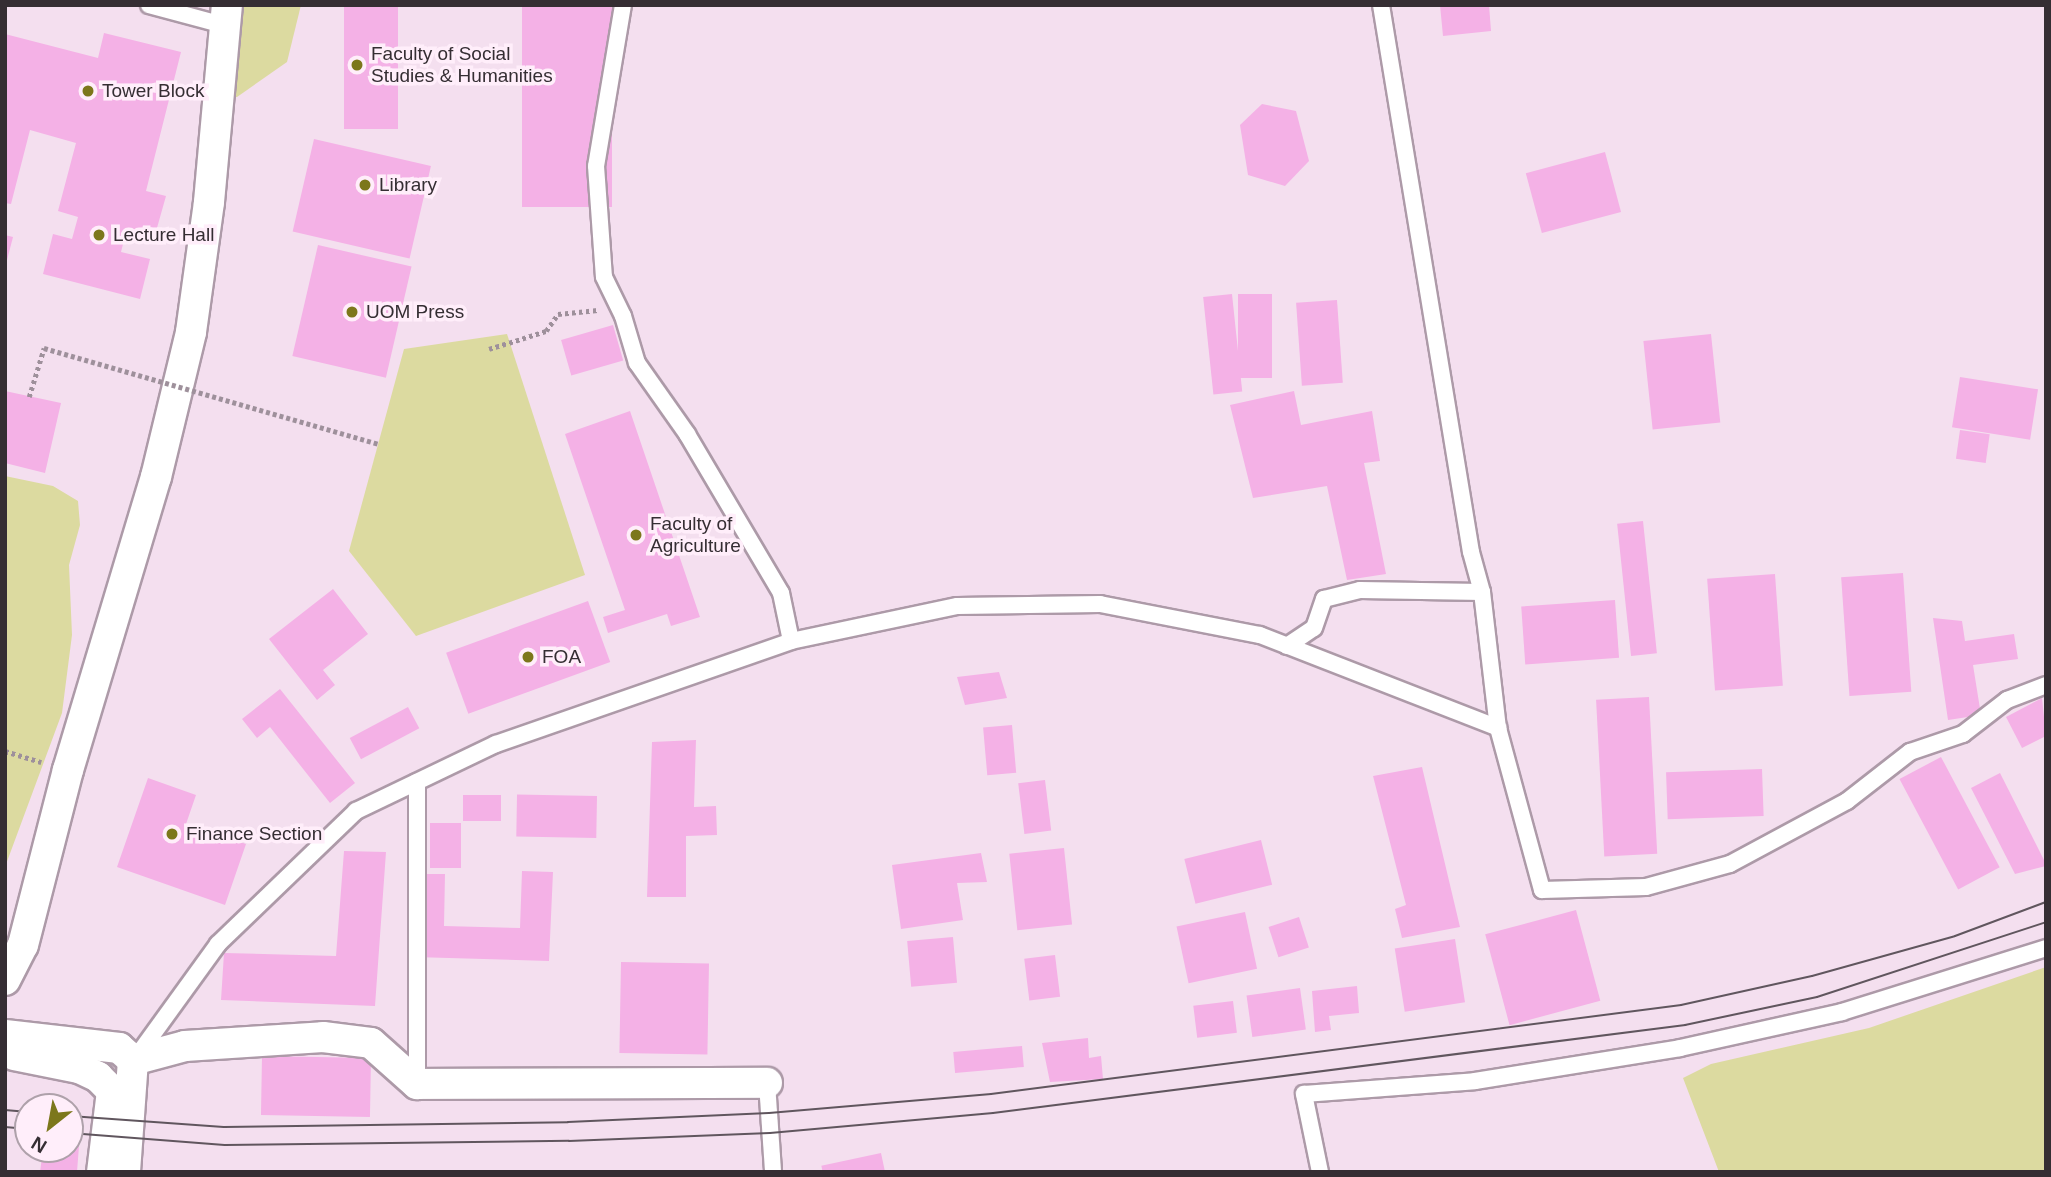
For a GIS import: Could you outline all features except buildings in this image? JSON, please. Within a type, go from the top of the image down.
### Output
[{"type":"street","points":[[6,979],[23,944],[68,770],[156,477],[191,332],[209,202],[225,15]]},
{"type":"street","points":[[5,1035],[119,1048],[133,1060]]},
{"type":"street","points":[[133,1060],[185,1046],[323,1037],[371,1042],[417,1084],[767,1083]]},
{"type":"street","points":[[5,1055],[79,1068],[98,1077],[111,1091],[102,1172]]},
{"type":"street","points":[[125,1172],[133,1060]]},
{"type":"lane","points":[[149,5],[225,15]]},
{"type":"lane","points":[[623,5],[596,166],[604,277],[623,316],[637,363],[688,434],[781,593],[791,641]]},
{"type":"lane","points":[[1381,5],[1471,552],[1482,592],[1498,728],[1542,890],[1646,887],[1730,864],[1847,802],[1910,752],[1963,734],[2007,700],[2046,685]]},
{"type":"lane","points":[[1287,646],[1314,628],[1324,599],[1360,590],[1482,592]]},
{"type":"lane","points":[[133,1060],[163,1026],[218,944],[266,893],[356,811],[495,744],[791,641],[957,606],[1100,604],[1260,635],[1498,728]]},
{"type":"lane","points":[[417,782],[417,1084]]},
{"type":"lane","points":[[1320,1172],[1304,1094],[1475,1081],[1680,1048],[1842,1012],[2046,948]]},
{"type":"lane","points":[[767,1083],[773,1172]]},
{"type":"path","points":[[489,349],[546,331],[558,314],[597,310],[623,316]]},
{"type":"path","points":[[29,397],[44,348],[378,444]]},
{"type":"path","points":[[5,751],[68,770]]},
{"type":"shaded area","points":[[226,5],[301,5],[287,62],[237,97],[212,99]]},
{"type":"shaded area","points":[[507,334],[585,575],[416,636],[349,551],[404,349]]},
{"type":"shaded area","points":[[5,476],[53,486],[78,501],[80,525],[69,565],[72,635],[62,713],[5,867]]},
{"type":"shaded area","points":[[2046,967],[2046,1172],[1719,1172],[1683,1078],[1711,1064],[1869,1028]]},
{"type":"tram line","points":[[84,1117],[224,1127],[568,1122],[769,1113],[991,1094],[1681,1005],[1812,976],[1955,936],[2046,902]]},
{"type":"tram line","points":[[84,1134],[225,1145],[569,1141],[770,1133],[993,1113],[1685,1025],[1817,997],[2046,922]]},
{"type":"tram line","points":[[5,1110],[14,1111]]},
{"type":"tram line","points":[[5,1127],[14,1128]]},
{"type":"place","name":"Faculty of Social Studies & Humanities","points":[[357,65]]},
{"type":"place","name":"Tower Block","points":[[88,91]]},
{"type":"place","name":"Library","points":[[365,185]]},
{"type":"place","name":"Lecture Hall","points":[[99,235]]},
{"type":"place","name":"UOM Press","points":[[352,312]]},
{"type":"place","name":"Faculty of Agriculture","points":[[636,535]]},
{"type":"place","name":"FOA","points":[[528,657]]},
{"type":"place","name":"Finance Section","points":[[172,834]]}]
